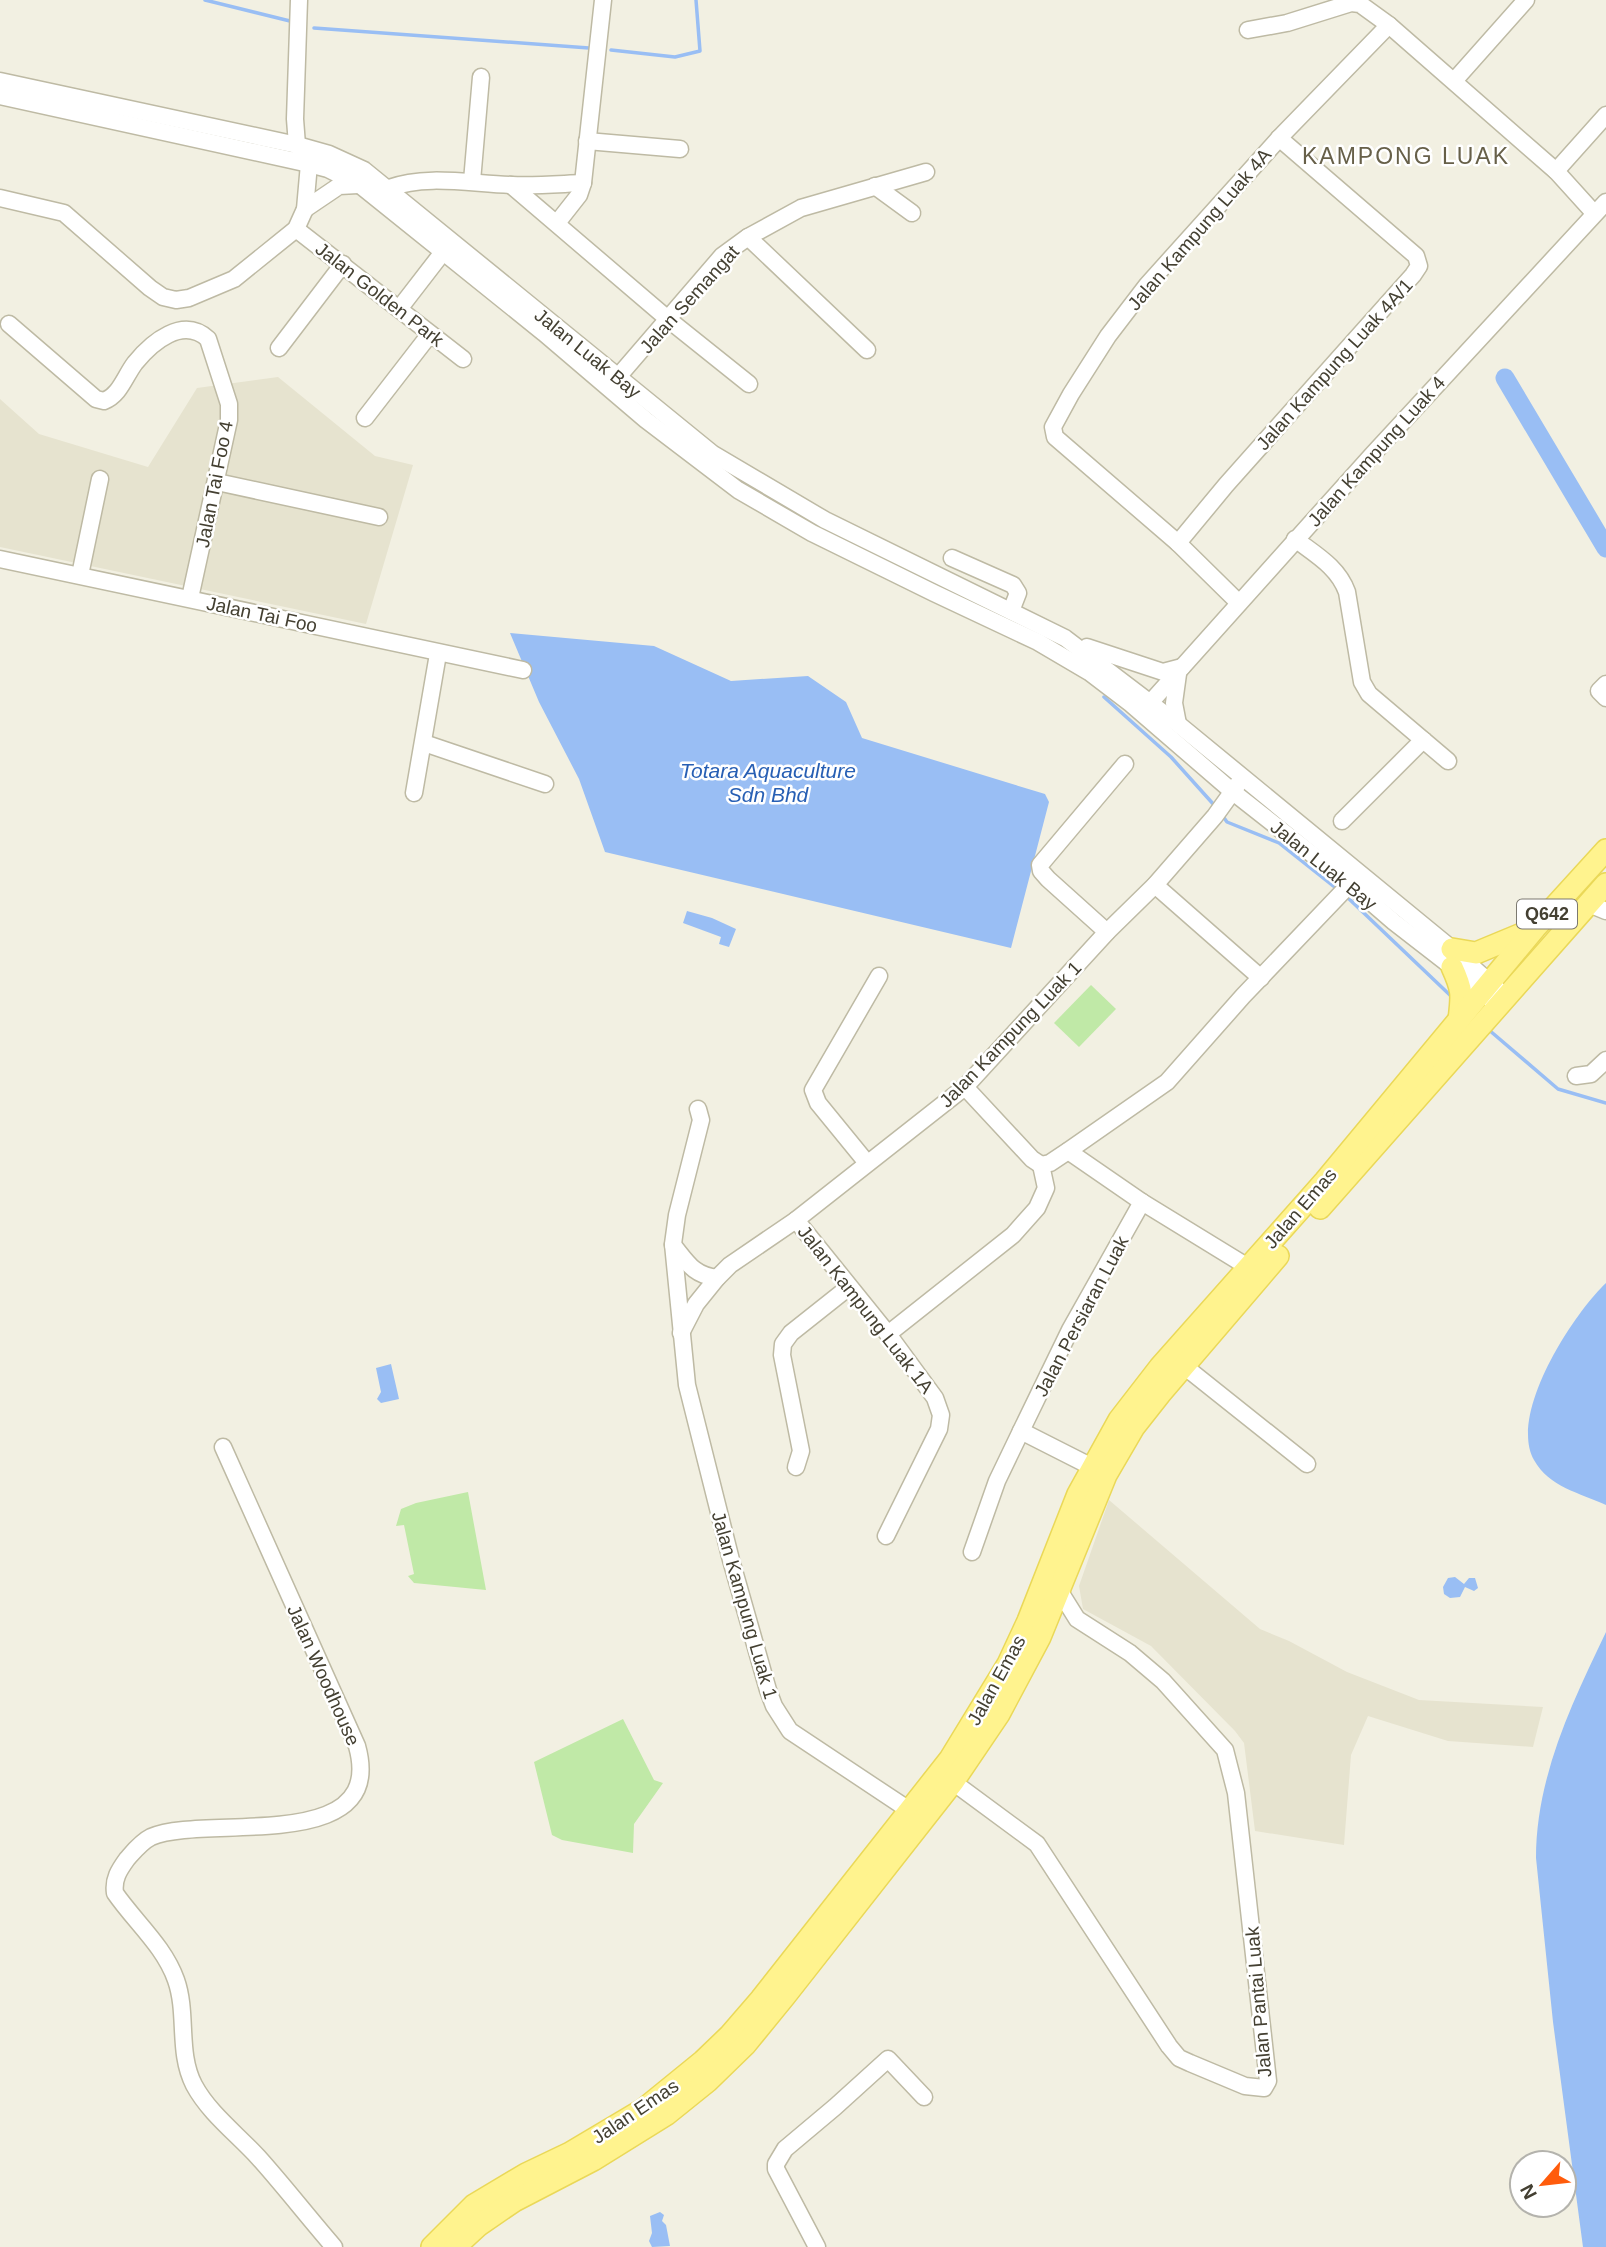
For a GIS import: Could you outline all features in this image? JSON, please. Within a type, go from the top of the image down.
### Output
[{"type":"main road","name":"Q642","points":[[1470,1004],[1606,850]]},
{"type":"main road","name":"Q642","points":[[1492,1014],[1601,898]]},
{"type":"main road","points":[[1470,1004],[1461,988],[1452,958],[1476,953],[1535,928]]},
{"type":"main road","name":"Jalan Emas","points":[[432,2247],[474,2205],[526,2174],[620,2125],[669,2090],[729,2036],[761,1999],[956,1750],[1008,1664],[1028,1622],[1078,1494],[1119,1420],[1248,1267],[1325,1181],[1470,1004]]},
{"type":"main road","name":"Jalan Emas","points":[[455,2247],[513,2201],[640,2133],[708,2081],[745,2045],[953,1782],[999,1714],[1044,1627],[1106,1475],[1134,1427],[1273,1261],[1492,1014]]},
{"type":"street","points":[[0,198],[64,213],[163,297],[176,300],[189,298],[234,279],[296,229],[304,209],[309,164],[297,145],[295,118],[299,0]]},
{"type":"street","points":[[557,223],[579,195],[583,183],[603,0]]},
{"type":"street","points":[[1454,81],[1526,0]]},
{"type":"street","points":[[1248,30],[1287,23],[1351,3],[1360,4],[1389,25],[1600,208]]},
{"type":"street","name":"Jalan Kampung Luak 4A","points":[[1239,603],[1178,543],[1055,437],[1053,427],[1108,336],[1147,285],[1284,133],[1389,25]]},
{"type":"street","points":[[472,181],[481,78]]},
{"type":"street","name":"Jalan Luak Bay","points":[[0,81],[297,145],[328,154],[364,170],[713,454],[825,520],[1065,638],[1089,655],[1178,724],[1229,797],[1350,884],[1394,922],[1452,958]]},
{"type":"street","name":"Jalan Luak Bay","points":[[0,96],[309,164],[328,169],[360,185],[544,333],[646,420],[738,491],[825,539],[1038,642],[1089,672],[1151,720],[1229,797],[1452,958],[1470,1004],[1492,1014]]},
{"type":"street","points":[[1556,171],[1606,115]]},
{"type":"street","points":[[258,137],[272,135],[284,129],[295,118]]},
{"type":"street","name":"Jalan Kampung Luak 4A/1","points":[[1178,543],[1419,266],[1416,256],[1284,133]]},
{"type":"street","points":[[587,141],[680,149]]},
{"type":"street","points":[[275,156],[297,145]]},
{"type":"street","name":"Jalan Semangat","points":[[617,378],[722,257],[748,237],[801,208],[926,172]]},
{"type":"street","points":[[389,188],[408,182],[472,181],[511,185],[583,183]]},
{"type":"street","points":[[304,209],[339,186],[360,185]]},
{"type":"street","points":[[511,185],[669,320],[749,384]]},
{"type":"street","points":[[875,186],[912,213]]},
{"type":"street","name":"Jalan Kampung Luak 4","points":[[1150,704],[1600,208]]},
{"type":"street","name":"Jalan Golden Park","points":[[296,229],[463,359]]},
{"type":"street","points":[[748,237],[867,350]]},
{"type":"street","points":[[399,309],[443,252]]},
{"type":"street","points":[[279,348],[343,264]]},
{"type":"street","points":[[9,324],[96,399],[104,401],[116,393],[134,364],[150,348],[164,337],[181,330],[176,300]]},
{"type":"street","name":"Jalan Tai Foo 4","points":[[181,330],[200,332],[208,339],[229,404],[229,420],[217,482],[190,598]]},
{"type":"street","points":[[365,418],[430,334]]},
{"type":"street","points":[[80,575],[100,479]]},
{"type":"street","points":[[217,482],[379,517]]},
{"type":"street","points":[[1296,540],[1335,569],[1342,580],[1347,592],[1362,682],[1370,694],[1448,761]]},
{"type":"street","points":[[952,558],[1013,585],[1018,593],[1011,611]]},
{"type":"street","name":"Jalan Tai Foo","points":[[0,559],[523,670]]},
{"type":"street","points":[[1065,638],[1148,668],[1163,672],[1181,669],[1174,703],[1178,724]]},
{"type":"street","points":[[414,793],[438,653]]},
{"type":"street","points":[[1606,684],[1599,691],[1606,698]]},
{"type":"street","points":[[1132,704],[1150,704],[1151,720]]},
{"type":"street","points":[[1342,821],[1423,740]]},
{"type":"street","points":[[424,743],[545,784]]},
{"type":"street","points":[[1107,932],[1048,879],[1040,865],[1125,764]]},
{"type":"street","name":"Jalan Kampung Luak 1","points":[[681,1334],[696,1304],[717,1278],[796,1220],[965,1087],[1107,932],[1155,885],[1229,797]]},
{"type":"street","points":[[1041,1165],[1050,1163],[1068,1152],[1167,1082],[1350,884]]},
{"type":"street","points":[[1155,885],[1261,978]]},
{"type":"street","points":[[867,1163],[825,1112],[813,1090],[879,976]]},
{"type":"street","points":[[1576,1076],[1591,1074],[1606,1060]]},
{"type":"street","points":[[888,1334],[1013,1235],[1037,1208],[1046,1188],[1041,1165],[1032,1159],[965,1087]]},
{"type":"street","name":"Jalan Kampung Luak 1","points":[[698,1109],[701,1120],[677,1215],[673,1244],[687,1385],[731,1560],[774,1706],[790,1731],[909,1811]]},
{"type":"street","points":[[1068,1152],[1142,1202],[1248,1267]]},
{"type":"street","name":"Jalan Persiaran Luak","points":[[972,1552],[997,1481],[1021,1431],[1070,1331],[1142,1202]]},
{"type":"street","name":"Jalan Kampung Luak 1A","points":[[796,1220],[888,1334],[935,1398],[940,1415],[939,1429],[886,1536]]},
{"type":"street","points":[[673,1244],[693,1269],[704,1276],[717,1278]]},
{"type":"street","points":[[796,1466],[801,1451],[782,1355],[783,1345],[791,1333],[849,1287]]},
{"type":"street","points":[[1184,1366],[1307,1464]]},
{"type":"street","points":[[1021,1431],[1092,1467]]},
{"type":"street","name":"Jalan Woodhouse","points":[[223,1447],[357,1746],[362,1763],[360,1782],[350,1799],[336,1810],[307,1820],[271,1826],[182,1830],[150,1838],[134,1851],[121,1867],[114,1883],[115,1893],[160,1949],[176,1981],[187,2067],[202,2098],[257,2156],[334,2247]]},
{"type":"street","points":[[1044,1627],[1055,1622],[1077,1619],[1062,1595],[1061,1584]]},
{"type":"street","name":"Jalan Pantai Luak","points":[[953,1782],[1037,1844],[1179,2058],[1245,2086],[1264,2088],[1268,2081],[1236,1793],[1225,1750],[1163,1681],[1130,1653],[1077,1619]]},
{"type":"street","points":[[817,2247],[776,2169],[785,2149],[892,2055],[924,2097]]},
{"type":"shaded area","points":[[278,377],[375,456],[413,465],[366,624],[0,547],[0,399],[39,434],[148,467],[197,388]]},
{"type":"shaded area","points":[[1109,1500],[1260,1629],[1347,1672],[1419,1700],[1543,1707],[1533,1747],[1448,1741],[1368,1716],[1351,1755],[1344,1845],[1255,1831],[1244,1743],[1235,1731],[1151,1646],[1083,1609],[1079,1586]]},
{"type":"green space","points":[[1091,985],[1116,1009],[1079,1047],[1054,1023]]},
{"type":"green space","points":[[468,1492],[486,1590],[414,1583],[408,1576],[414,1574],[404,1525],[396,1526],[401,1509],[416,1503]]},
{"type":"green space","points":[[623,1719],[654,1780],[663,1783],[634,1824],[633,1853],[562,1840],[552,1835],[534,1762]]},
{"type":"water","name":"Totara Aquaculture Sdn Bhd","points":[[510,633],[654,646],[731,681],[808,676],[846,702],[862,738],[1045,794],[1049,802],[1011,948],[605,852],[579,779],[539,702]]},
{"type":"water","points":[[687,911],[736,929],[729,947],[719,944],[721,937],[683,923]]},
{"type":"water","points":[[1606,1283],[1606,1505],[1548,1477],[1534,1460],[1528,1440],[1530,1417],[1548,1366],[1577,1317]]},
{"type":"water","points":[[391,1364],[399,1399],[381,1403],[377,1399],[381,1392],[376,1368]]},
{"type":"water","points":[[1455,1577],[1464,1584],[1469,1578],[1475,1578],[1478,1588],[1474,1591],[1465,1587],[1460,1597],[1450,1598],[1444,1594],[1443,1587],[1448,1578]]},
{"type":"water","points":[[1606,1632],[1606,2247],[1583,2247],[1578,2210],[1578,2149],[1570,2149],[1553,2022],[1536,1858],[1542,1798],[1549,1770],[1581,1686]]},
{"type":"water","points":[[660,2212],[664,2215],[662,2221],[666,2225],[670,2246],[652,2247],[649,2241],[652,2233],[650,2216]]},
{"type":"waterway","points":[[205,0],[294,22]]},
{"type":"waterway","points":[[611,50],[675,57],[700,51],[696,0]]},
{"type":"waterway","points":[[314,28],[589,48]]},
{"type":"waterway","points":[[1505,378],[1606,548]]},
{"type":"waterway","points":[[1104,697],[1171,757],[1215,806]]},
{"type":"waterway","points":[[1222,815],[1227,822],[1279,843],[1337,889]]},
{"type":"waterway","points":[[1346,896],[1452,997]]},
{"type":"waterway","points":[[1489,1030],[1558,1089],[1606,1103]]},
{"type":"district","name":"KAMPONG LUAK","points":[[1406,156]]}]
